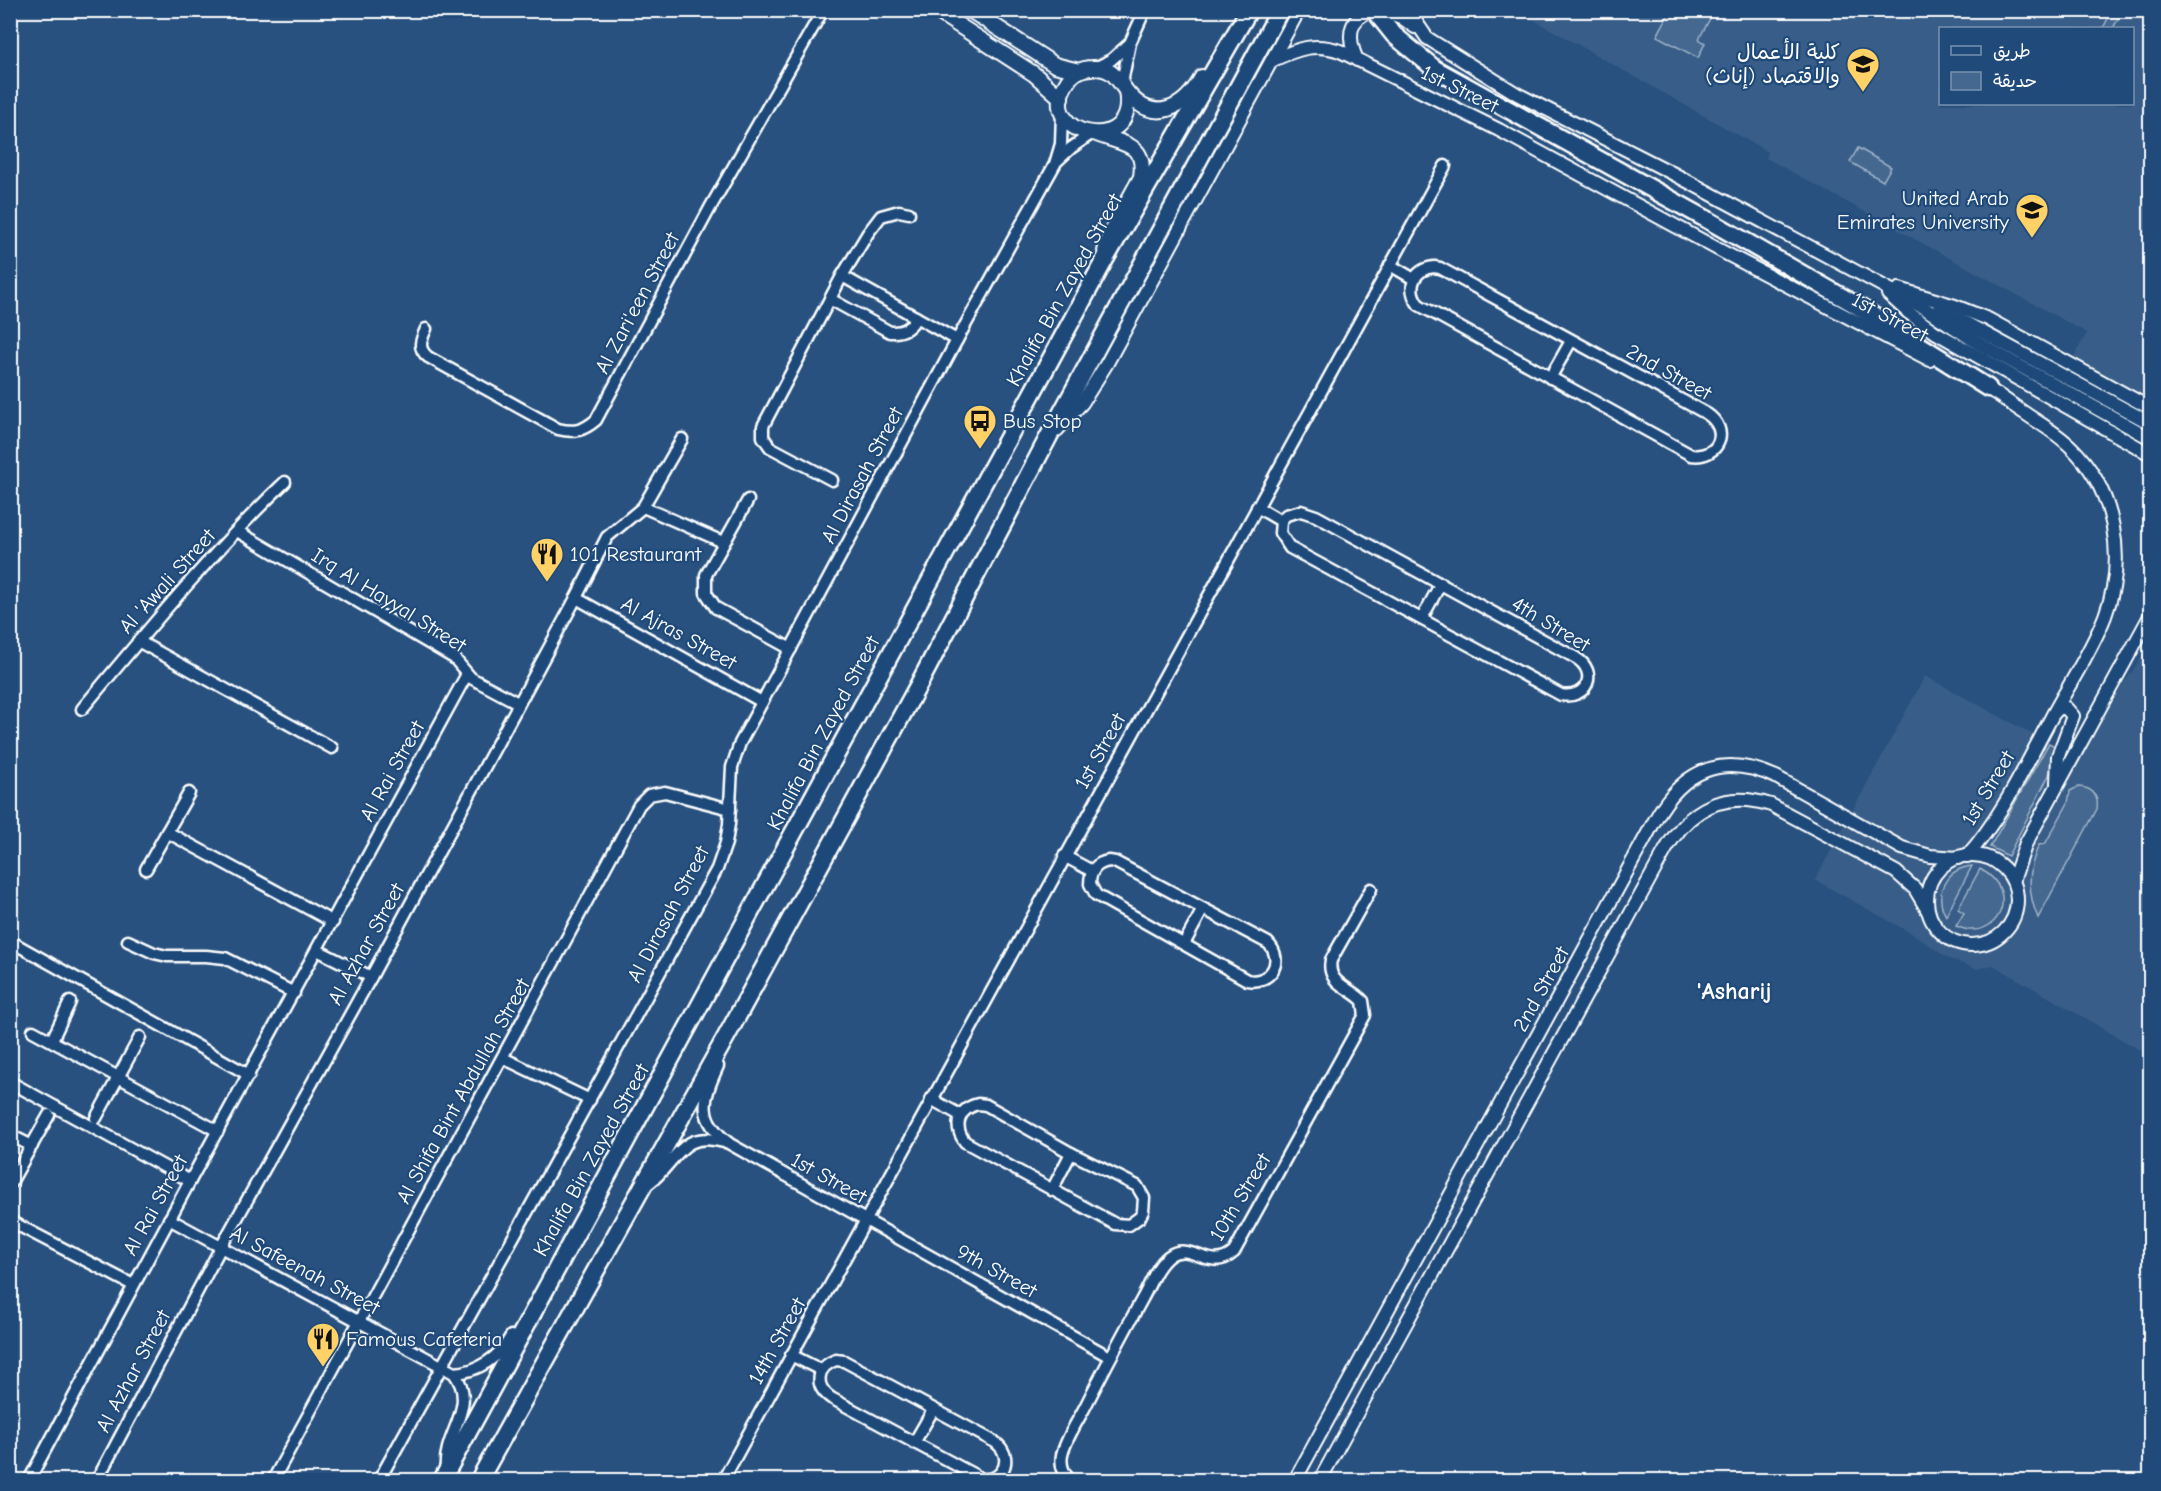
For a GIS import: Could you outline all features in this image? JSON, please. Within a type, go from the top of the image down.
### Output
[{"type":"highway","points":[[479,1480],[645,1186],[919,684],[1049,436],[1280,10]]},
{"type":"highway","points":[[1373,10],[1394,34],[1435,69],[1851,302],[1988,388]]},
{"type":"highway","name":"Khalifa Bin Zayed Street","points":[[445,1476],[1104,261],[1245,17]]},
{"type":"main road","points":[[935,10],[1034,74],[1061,105],[1073,127],[1130,145],[1140,157],[1143,168],[1138,185],[1106,243],[1104,261]]},
{"type":"main road","points":[[970,10],[1055,65],[1079,71],[1095,68],[1107,70],[1144,106],[1156,111],[1165,111],[1178,106],[1186,99],[1197,85],[1224,38],[1245,17]]},
{"type":"main road","points":[[1061,105],[1066,82],[1079,71]]},
{"type":"main road","points":[[1094,134],[1111,129],[1122,119],[1127,105],[1124,86]]},
{"type":"street","name":"Al Zari'een Street","points":[[426,329],[420,346],[421,351],[428,357],[558,429],[581,431],[589,426],[596,420],[710,208],[823,10]]},
{"type":"street","points":[[1124,86],[1130,43],[1145,10]]},
{"type":"street","points":[[1049,436],[1073,414],[1107,363],[1299,10]]},
{"type":"street","points":[[1357,60],[1350,41],[1351,31],[1362,15],[1373,10]]},
{"type":"street","points":[[1382,10],[1401,16],[1427,38]]},
{"type":"street","name":"1st Street","points":[[1408,10],[1427,38],[1517,94],[1674,174],[1924,308],[1978,343],[2151,438]]},
{"type":"street","points":[[1095,68],[1118,55],[1130,43]]},
{"type":"street","name":"1st Street","points":[[1273,60],[1295,50],[1317,46],[1330,48],[1357,60],[1499,130],[1725,253],[1933,362],[1988,388],[2056,434],[2071,447],[2091,472],[2111,518],[2116,551],[2112,594],[2097,635],[1997,817],[1962,857]]},
{"type":"street","name":"Al Dirasah Street","points":[[379,1480],[444,1367],[717,869],[726,843],[732,767],[740,743],[957,340],[1055,164],[1063,133],[1061,105]]},
{"type":"street","name":"Al Dirasah Street","points":[[1055,164],[1071,148],[1094,134]]},
{"type":"street","name":"1st Street","points":[[726,1037],[721,1059],[705,1098],[704,1106],[712,1128],[730,1144],[865,1220],[1444,165]]},
{"type":"street","points":[[832,480],[770,447],[762,432],[765,421],[867,233],[881,216],[899,211],[909,213]]},
{"type":"street","points":[[1390,266],[1414,279]]},
{"type":"street","name":"2nd Street","points":[[1427,268],[1440,268],[1571,340],[1713,418],[1720,431],[1717,445],[1706,455],[1691,455],[1550,378],[1419,305],[1412,294],[1414,279],[1427,268]]},
{"type":"street","points":[[842,276],[957,340]]},
{"type":"street","points":[[1878,284],[1929,298],[1988,319],[2151,408]]},
{"type":"street","points":[[1878,284],[1909,313],[1935,332],[2151,454]]},
{"type":"street","points":[[830,299],[891,332],[909,327],[916,317]]},
{"type":"street","name":"1st Street","points":[[1924,308],[1962,321],[2151,423]]},
{"type":"street","points":[[1550,378],[1571,340]]},
{"type":"street","name":"Al Azhar Street","points":[[97,1480],[607,537],[643,507],[682,439]]},
{"type":"street","name":"Al 'Awali Street","points":[[82,709],[138,641],[237,531],[285,482]]},
{"type":"street","points":[[748,500],[706,575],[706,593],[716,608],[791,649]]},
{"type":"street","points":[[643,507],[723,542]]},
{"type":"street","points":[[1257,507],[1281,521]]},
{"type":"street","name":"4th Street","points":[[1293,512],[1309,513],[1441,583],[1582,661],[1588,674],[1585,687],[1574,695],[1561,695],[1290,548],[1280,533],[1281,521],[1293,512]]},
{"type":"street","name":"Irq Al Hayyal Street","points":[[237,531],[454,658],[477,682],[518,703]]},
{"type":"street","points":[[1422,618],[1441,583]]},
{"type":"street","name":"Al Ajras Street","points":[[576,598],[762,702]]},
{"type":"street","points":[[2138,637],[2151,608]]},
{"type":"street","points":[[2013,881],[2023,849],[2151,616]]},
{"type":"street","points":[[2138,637],[2151,622]]},
{"type":"street","points":[[138,641],[332,748]]},
{"type":"street","name":"Al Rai Street","points":[[29,1480],[467,674]]},
{"type":"street","points":[[2054,712],[2059,708],[2066,708],[2073,716],[2058,756],[2057,784]]},
{"type":"street","name":"2nd Street","points":[[1295,1480],[1663,805],[1674,791],[1692,777],[1720,766],[1740,765],[1757,768],[1902,848],[1930,856],[1962,857]]},
{"type":"street","name":"Al Shifa Bint Abdullah Street","points":[[273,1480],[643,800],[657,792],[665,792],[730,809]]},
{"type":"street","points":[[146,869],[189,793]]},
{"type":"street","name":"2nd Street","points":[[1320,1480],[1666,849],[1686,820],[1700,811],[1740,799],[1756,800],[1771,805],[1896,872],[1915,889],[1928,911]]},
{"type":"street","points":[[167,831],[333,922]]},
{"type":"street","points":[[1064,856],[1092,871]]},
{"type":"street","points":[[1962,857],[1982,857],[1997,863],[2004,868],[2013,881],[2017,900],[2014,915],[2006,929],[1986,943],[1963,944],[1948,938],[1937,929],[1928,911],[1927,902],[1931,883],[1941,868],[1962,857]]},
{"type":"street","points":[[1102,862],[1115,862],[1203,909],[1268,943],[1275,953],[1276,965],[1270,975],[1259,981],[1247,980],[1096,895],[1090,884],[1092,871],[1102,862]]},
{"type":"street","name":"10th Street","points":[[1070,1480],[1065,1476],[1061,1462],[1065,1445],[1156,1272],[1168,1257],[1175,1253],[1190,1253],[1217,1261],[1229,1257],[1237,1247],[1365,1015],[1363,1001],[1336,982],[1332,977],[1330,966],[1331,960],[1371,890]]},
{"type":"street","points":[[1184,944],[1203,909]]},
{"type":"street","points":[[10,941],[249,1075]]},
{"type":"street","points":[[128,941],[167,956],[225,958],[294,993]]},
{"type":"street","points":[[317,950],[371,977]]},
{"type":"street","points":[[52,1040],[70,1002]]},
{"type":"street","points":[[33,1031],[218,1131]]},
{"type":"street","points":[[96,1118],[140,1037]]},
{"type":"street","points":[[503,1058],[590,1100]]},
{"type":"street","points":[[10,1082],[190,1181]]},
{"type":"street","points":[[931,1099],[960,1115]]},
{"type":"street","points":[[986,1105],[1071,1153],[1137,1186],[1144,1198],[1140,1217],[1129,1225],[1115,1224],[965,1142],[958,1127],[960,1115],[969,1106],[986,1105]]},
{"type":"street","points":[[10,1184],[49,1114]]},
{"type":"street","points":[[10,1135],[32,1146]]},
{"type":"street","name":"1st Street","points":[[645,1186],[659,1176],[676,1153],[687,1143],[709,1139],[730,1144]]},
{"type":"street","points":[[1052,1190],[1071,1153]]},
{"type":"street","name":"Al Safeenah Street","points":[[169,1219],[454,1373]]},
{"type":"street","name":"9th Street","points":[[865,1220],[1110,1357]]},
{"type":"street","name":"14th Street","points":[[723,1480],[865,1220]]},
{"type":"street","points":[[10,1221],[133,1285]]},
{"type":"street","points":[[445,1476],[447,1452],[458,1422],[463,1399],[460,1384],[454,1373],[471,1370],[498,1354],[506,1346],[521,1318],[528,1313],[535,1312]]},
{"type":"street","points":[[791,1354],[821,1370]]},
{"type":"street","points":[[836,1360],[844,1361],[933,1410],[1000,1446],[1006,1457],[1004,1470],[994,1478],[982,1479],[914,1443],[824,1393],[820,1386],[821,1370],[828,1363],[836,1360]]},
{"type":"street","points":[[914,1443],[933,1410]]},
{"type":"shaded area","name":"United Arab Emirates University","points":[[1518,11],[2150,11],[2150,401],[2073,358],[2087,333],[1766,158],[1768,152]]},
{"type":"shaded area","points":[[2150,646],[2150,1056],[1993,965],[1977,969],[1947,958],[1918,937],[1815,880],[1925,676],[2080,760],[2122,686]]},
{"type":"green space","points":[[1671,10],[1714,11],[1699,39],[1705,43],[1698,58],[1657,36]]},
{"type":"green space","points":[[2112,11],[2123,11],[2114,27],[2104,27]]},
{"type":"green space","points":[[1858,148],[1891,167],[1883,181],[1850,162]]},
{"type":"green space","points":[[2049,743],[2055,746],[2049,775],[2008,856],[1990,847]]},
{"type":"green space","points":[[2078,787],[2094,793],[2097,809],[2038,918],[2030,891],[2032,863],[2039,845],[2045,844],[2068,803],[2070,791]]},
{"type":"green space","points":[[1972,866],[1946,916],[1941,899],[1944,883],[1955,872]]},
{"type":"green space","points":[[1980,869],[1993,879],[2000,890],[2002,902],[2000,913],[1993,922],[1983,928],[1970,930],[1956,926],[1964,913],[1958,909]]},
{"type":"place","name":"كلية الأعمال والاقتصاد (إناث)","points":[[1863,93]]},
{"type":"place","name":"United Arab Emirates University","points":[[2032,239]]},
{"type":"place","name":"Bus Stop","points":[[980,450]]},
{"type":"place","name":"101 Restaurant","points":[[547,583]]},
{"type":"place","name":"Famous Cafeteria","points":[[323,1368]]},
{"type":"district","name":"'Asharij","points":[[1734,991]]}]
